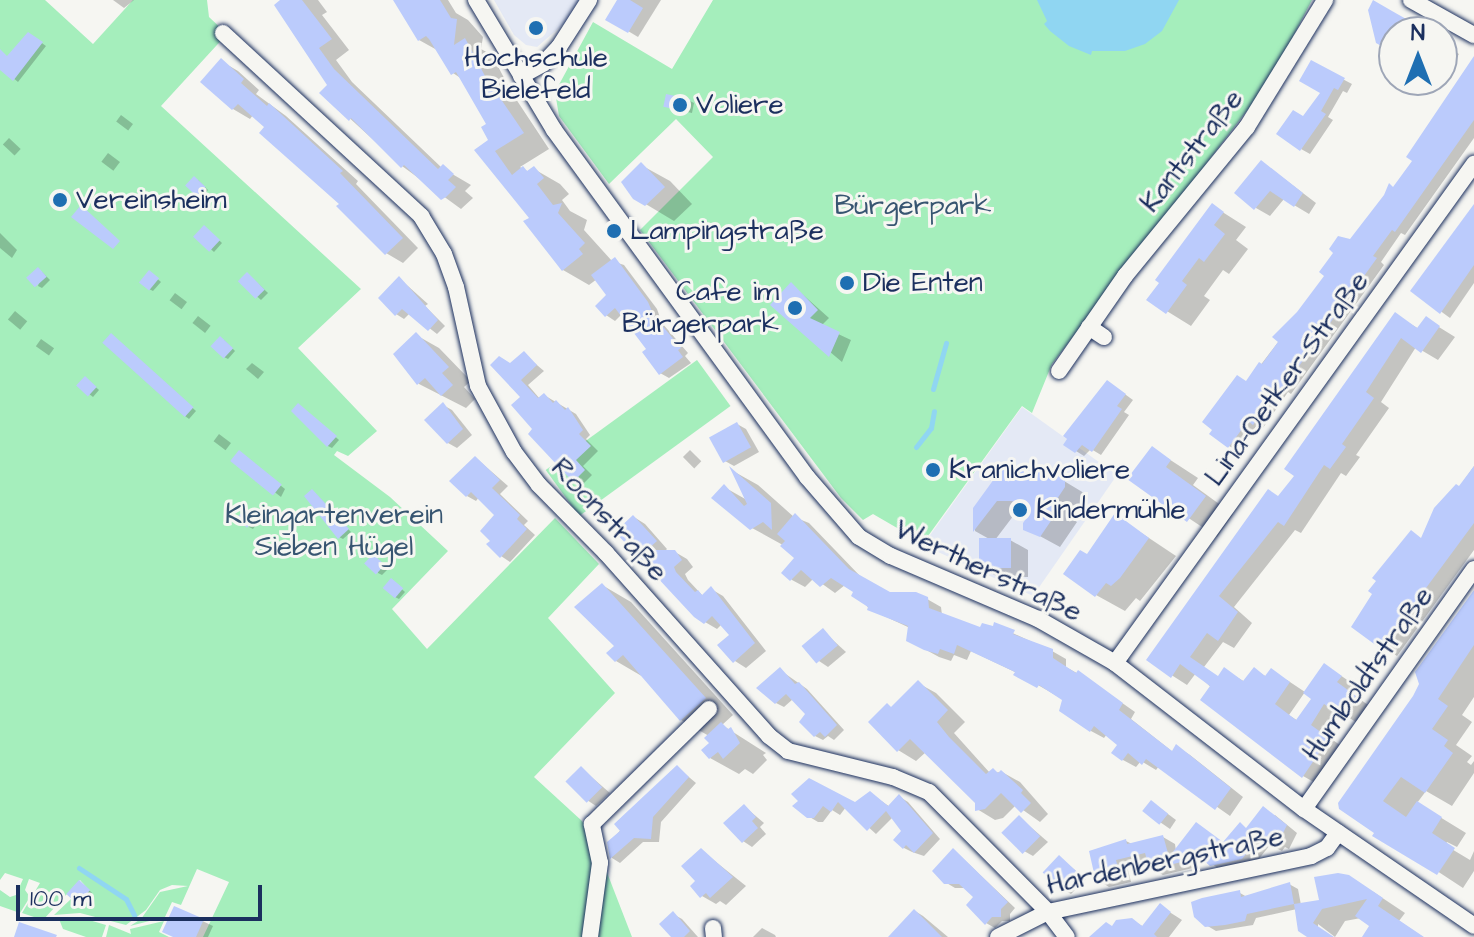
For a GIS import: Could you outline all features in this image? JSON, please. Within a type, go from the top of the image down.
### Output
[{"type":"street","name":"Wertherstraße","points":[[476,0],[554,130],[807,477],[859,537],[891,556],[1038,619],[1115,663],[1304,809],[1474,926]]},
{"type":"street","points":[[521,76],[544,63],[559,47],[589,0]]},
{"type":"street","name":"Kantstraße","points":[[1059,371],[1125,276],[1247,127],[1325,0]]},
{"type":"street","points":[[1411,0],[1474,35]]},
{"type":"street","name":"Roonstraße","points":[[223,33],[421,216],[444,254],[456,287],[478,386],[514,452],[539,485],[606,553],[769,736],[788,751],[893,777],[929,792],[1048,912],[1067,937]]},
{"type":"street","name":"Lina-Oetker-Straße","points":[[1115,663],[1474,164]]},
{"type":"street","points":[[1089,327],[1104,337]]},
{"type":"street","name":"Humboldtstraße","points":[[1304,809],[1474,569]]},
{"type":"street","points":[[590,937],[600,863],[592,824],[709,709]]},
{"type":"street","name":"Hardenbergstraße","points":[[998,937],[1048,912],[1311,856],[1327,848],[1338,833]]},
{"type":"shaded area","name":"Hochschule Bielefeld","points":[[494,0],[579,0],[568,20],[537,47],[526,45],[514,35]]},
{"type":"shaded area","name":"Kindermühle","points":[[1022,407],[1117,475],[1033,596],[923,545]]},
{"type":"green space","name":"Kleingartenverein Sieben Hügel","points":[[0,0],[45,0],[93,44],[133,0],[207,0],[209,17],[227,34],[161,106],[361,289],[298,348],[377,431],[348,456],[337,451],[334,455],[390,497],[448,551],[392,609],[427,649],[555,518],[599,564],[548,618],[615,693],[534,777],[582,821],[594,839],[632,937],[203,937],[229,882],[197,869],[181,905],[172,902],[165,917],[130,926],[141,919],[160,892],[188,886],[172,885],[160,890],[146,910],[126,925],[80,913],[54,915],[71,899],[89,890],[80,880],[43,920],[22,913],[40,883],[29,879],[25,890],[30,897],[20,913],[0,906],[0,890],[10,897],[16,895],[23,879],[5,873],[0,880]]},
{"type":"green space","name":"Bürgerpark","points":[[713,0],[1312,0],[1286,50],[1252,104],[1052,364],[1032,413],[1022,406],[923,543],[873,514],[863,520],[841,498],[640,230],[713,157],[676,119],[609,184],[559,116],[555,92],[593,22],[672,69]]},
{"type":"green space","points":[[697,360],[731,406],[579,516],[546,470]]},
{"type":"green space","points":[[79,917],[106,925],[102,937],[86,937],[63,929],[59,919]]},
{"type":"green space","points":[[164,921],[159,932],[169,937],[106,937],[109,925],[131,934],[130,929]]},
{"type":"water","points":[[1037,0],[1179,0],[1162,31],[1145,44],[1125,51],[1092,51],[1091,55],[1069,46],[1050,31],[1044,24],[1047,21]]},
{"type":"building","points":[[280,0],[302,0],[332,39],[319,48],[334,69],[438,169],[443,164],[454,174],[448,180],[456,187],[446,197],[441,200],[404,165],[401,168],[351,118],[349,121],[319,93],[327,85],[274,5]]},
{"type":"building","points":[[393,0],[440,0],[451,18],[457,19],[454,45],[465,38],[485,76],[524,133],[495,151],[512,175],[523,166],[527,171],[534,166],[544,178],[537,184],[553,205],[562,203],[558,213],[585,243],[579,249],[583,254],[562,271],[523,221],[529,218],[474,150],[488,140],[481,127],[486,124],[456,72],[451,75],[426,36],[418,41]]},
{"type":"building","points":[[617,0],[630,0],[643,8],[628,33],[605,20]]},
{"type":"building","points":[[1373,0],[1401,16],[1378,16],[1378,44],[1376,43],[1368,10]]},
{"type":"building","points":[[28,32],[43,42],[13,81],[0,70],[0,49],[7,56]]},
{"type":"building","points":[[1474,56],[1474,120],[1395,232],[1392,230],[1373,256],[1377,258],[1281,391],[1278,388],[1253,425],[1248,421],[1228,448],[1209,434],[1212,430],[1202,422],[1237,375],[1246,381],[1259,362],[1262,364],[1278,342],[1272,337],[1297,312],[1324,276],[1319,272],[1333,253],[1329,249],[1338,236],[1350,239],[1384,195],[1389,183],[1393,187],[1412,161],[1406,157],[1447,96],[1458,96],[1458,80]]},
{"type":"building","points":[[221,58],[244,79],[241,83],[267,106],[269,103],[343,171],[340,173],[403,238],[385,255],[336,206],[339,204],[259,133],[264,127],[238,104],[232,110],[200,82]]},
{"type":"building","points":[[1311,60],[1345,78],[1338,90],[1334,88],[1321,111],[1326,114],[1300,151],[1276,134],[1293,110],[1303,116],[1320,93],[1299,81]]},
{"type":"building","name":"Voliere","points":[[666,94],[690,99],[688,112],[663,107]]},
{"type":"building","points":[[1261,160],[1303,193],[1294,207],[1270,191],[1254,210],[1234,193]]},
{"type":"building","points":[[641,162],[665,187],[645,206],[633,199],[621,182]]},
{"type":"building","points":[[194,176],[206,187],[197,196],[185,186]]},
{"type":"building","points":[[1212,203],[1224,212],[1214,225],[1225,234],[1204,262],[1199,258],[1182,281],[1187,285],[1166,314],[1146,300],[1159,283],[1155,280]]},
{"type":"building","points":[[1474,204],[1474,265],[1440,314],[1410,291]]},
{"type":"building","points":[[81,205],[120,241],[113,249],[71,217]]},
{"type":"building","points":[[204,225],[220,240],[209,252],[193,237]]},
{"type":"building","points":[[615,257],[648,302],[654,316],[681,348],[678,350],[683,357],[659,375],[642,352],[646,349],[615,308],[605,317],[595,306],[606,295],[591,275]]},
{"type":"building","points":[[38,267],[47,277],[35,287],[26,278]]},
{"type":"building","points":[[149,270],[159,278],[149,291],[139,282]]},
{"type":"building","points":[[247,272],[265,290],[255,299],[238,281]]},
{"type":"building","points":[[399,276],[438,320],[428,331],[402,309],[395,316],[378,298]]},
{"type":"building","points":[[791,282],[818,310],[810,318],[840,332],[829,357],[770,305]]},
{"type":"building","points":[[1395,312],[1417,328],[1426,316],[1440,326],[1421,353],[1401,338],[1366,392],[1374,398],[1342,444],[1346,447],[1330,469],[1324,465],[1284,526],[1278,522],[1219,596],[1238,612],[1218,641],[1207,633],[1190,657],[1218,676],[1224,667],[1243,681],[1254,667],[1265,676],[1271,668],[1290,682],[1275,704],[1296,720],[1311,699],[1303,693],[1324,663],[1342,676],[1337,682],[1356,696],[1342,716],[1324,704],[1311,725],[1329,738],[1302,778],[1200,700],[1210,686],[1180,664],[1171,678],[1146,660],[1268,489],[1278,496],[1294,476],[1284,469]]},
{"type":"building","points":[[416,332],[449,367],[442,373],[453,385],[441,396],[425,378],[417,385],[393,354]]},
{"type":"building","points":[[111,333],[193,407],[185,417],[102,343]]},
{"type":"building","points":[[220,336],[233,348],[224,359],[210,346]]},
{"type":"building","points":[[524,351],[537,365],[521,380],[538,398],[544,393],[565,410],[568,407],[583,430],[579,434],[591,446],[576,460],[585,470],[573,482],[528,434],[532,429],[511,405],[520,397],[490,365],[499,356],[510,363]]},
{"type":"building","points":[[85,376],[97,387],[88,396],[76,386]]},
{"type":"building","points":[[1107,380],[1126,394],[1117,406],[1122,409],[1092,452],[1082,445],[1075,453],[1063,445],[1067,439],[1063,436]]},
{"type":"building","points":[[443,402],[463,429],[447,444],[424,420]]},
{"type":"building","points":[[298,403],[337,436],[327,447],[291,411]]},
{"type":"building","points":[[737,422],[751,447],[723,463],[709,438]]},
{"type":"building","points":[[1152,446],[1171,460],[1166,467],[1206,496],[1187,522],[1127,479]]},
{"type":"building","points":[[239,450],[282,485],[273,495],[230,461]]},
{"type":"building","points":[[475,456],[500,480],[492,488],[520,515],[517,519],[527,529],[500,558],[486,544],[490,541],[480,531],[494,515],[471,492],[466,497],[449,481]]},
{"type":"building","points":[[1026,464],[1065,479],[1065,487],[1053,505],[1059,509],[1040,537],[1023,530],[1023,523],[1030,513],[1012,501],[997,501],[973,532],[973,508],[1002,468]]},
{"type":"building","points":[[729,466],[771,503],[772,530],[763,522],[750,530],[711,498],[724,484],[744,506],[747,504]]},
{"type":"building","points":[[1474,466],[1474,523],[1381,649],[1351,627],[1372,594],[1368,591],[1376,581],[1372,578],[1411,530],[1421,538],[1434,508],[1456,484],[1459,486]]},
{"type":"building","points":[[312,489],[349,529],[338,539],[304,496]]},
{"type":"building","points":[[245,508],[256,517],[247,528],[236,519]]},
{"type":"building","points":[[795,513],[849,569],[890,592],[916,592],[928,597],[929,608],[980,627],[982,623],[993,626],[994,622],[1015,630],[1013,634],[1053,649],[1053,658],[1076,673],[1078,670],[1123,703],[1119,710],[1172,751],[1176,744],[1231,788],[1215,810],[1146,759],[1142,765],[1128,753],[1122,761],[1111,753],[1117,745],[1094,726],[1090,732],[1059,711],[1062,700],[1039,685],[1037,688],[1013,675],[1015,672],[957,645],[954,654],[940,649],[938,654],[906,641],[908,626],[867,610],[868,607],[851,596],[853,592],[831,578],[820,587],[801,570],[790,581],[781,573],[794,558],[780,546],[785,541],[777,534]]},
{"type":"building","points":[[1115,513],[1149,538],[1120,578],[1111,586],[1106,583],[1095,597],[1063,574],[1080,550],[1087,554]]},
{"type":"building","points":[[633,515],[657,541],[647,550],[675,550],[682,560],[674,567],[676,572],[702,595],[711,586],[755,643],[733,663],[717,645],[729,635],[712,616],[704,624],[694,617],[615,532]]},
{"type":"building","points":[[979,538],[1011,538],[1011,568],[979,568]]},
{"type":"building","points":[[373,554],[385,565],[376,574],[364,564]]},
{"type":"building","points":[[391,578],[403,588],[395,598],[383,588]]},
{"type":"building","points":[[602,583],[706,698],[680,721],[623,655],[615,662],[606,653],[614,646],[574,607]]},
{"type":"building","points":[[1474,590],[1474,645],[1438,699],[1448,706],[1432,729],[1448,740],[1444,746],[1453,753],[1425,793],[1401,777],[1383,801],[1406,817],[1417,801],[1442,817],[1432,833],[1455,848],[1437,875],[1372,836],[1374,833],[1339,809],[1338,803],[1413,696],[1419,684],[1415,672]]},
{"type":"building","points":[[823,628],[838,646],[816,664],[802,646]]},
{"type":"building","points":[[780,667],[795,684],[799,682],[837,725],[825,737],[820,732],[814,737],[799,722],[805,714],[786,694],[775,704],[756,688]]},
{"type":"building","points":[[918,680],[948,710],[937,722],[949,737],[986,774],[993,768],[998,773],[1001,770],[1023,790],[1021,793],[1031,803],[1021,813],[1001,793],[985,809],[975,811],[975,803],[910,739],[897,752],[868,722],[887,703],[891,707]]},
{"type":"building","points":[[721,722],[728,729],[731,727],[740,743],[723,759],[718,752],[709,759],[701,750],[709,743],[704,738]]},
{"type":"building","points":[[677,765],[689,777],[653,817],[651,839],[634,838],[610,859],[607,842],[620,831],[614,824]]},
{"type":"building","points":[[581,766],[602,787],[587,803],[565,782]]},
{"type":"building","points":[[809,778],[855,802],[870,791],[888,806],[899,794],[933,833],[914,853],[906,845],[903,849],[893,840],[901,831],[886,811],[867,831],[838,802],[831,812],[823,806],[814,818],[807,818],[792,806],[798,801],[791,794]]},
{"type":"building","points":[[1151,800],[1168,814],[1159,825],[1142,811]]},
{"type":"building","points":[[744,804],[756,817],[752,821],[758,828],[742,843],[723,823]]},
{"type":"building","points":[[1263,806],[1287,825],[1277,845],[1273,842],[1269,847],[1259,838],[1242,859],[1210,866],[1193,851],[1185,861],[1150,870],[1145,853],[1116,860],[1120,876],[1096,882],[1089,851],[1126,839],[1127,844],[1163,835],[1169,857],[1196,822],[1223,842],[1240,822],[1246,828]]},
{"type":"building","points":[[1019,815],[1040,836],[1023,854],[1001,833]]},
{"type":"building","points":[[701,848],[733,877],[710,898],[706,893],[700,898],[690,886],[695,881],[681,866]]},
{"type":"building","points":[[953,848],[1008,902],[1001,909],[1001,917],[992,917],[985,925],[966,905],[973,897],[959,884],[944,884],[932,871]]},
{"type":"building","points":[[1059,855],[1078,873],[1062,890],[1043,873]]},
{"type":"building","points":[[1338,873],[1349,875],[1383,898],[1378,906],[1424,937],[1362,937],[1369,926],[1355,916],[1367,899],[1322,909],[1313,923],[1334,937],[1307,937],[1298,931],[1294,904],[1319,900],[1314,877]]},
{"type":"building","points":[[79,880],[90,890],[77,904],[66,894]]},
{"type":"building","points":[[1290,882],[1294,904],[1247,914],[1245,921],[1225,925],[1205,927],[1194,917],[1191,902],[1240,890],[1241,897]]},
{"type":"building","points":[[1160,903],[1171,912],[1154,934],[1157,937],[1089,937],[1106,922],[1112,926],[1116,920],[1132,918],[1142,926]]},
{"type":"building","points":[[174,906],[204,919],[196,937],[173,937],[162,932]]},
{"type":"building","points":[[914,909],[942,937],[888,937]]},
{"type":"building","points":[[673,911],[690,931],[684,937],[671,937],[659,924]]},
{"type":"building","points":[[19,922],[57,935],[14,937]]},
{"type":"waterway","points":[[933,389],[946,343]]},
{"type":"waterway","points":[[916,447],[931,428],[934,411]]},
{"type":"waterway","points":[[79,868],[126,899],[134,915]]},
{"type":"place","name":"Hochschule Bielefeld","points":[[536,28]]},
{"type":"place","name":"Voliere","points":[[680,105]]},
{"type":"place","name":"Vereinsheim","points":[[60,200]]},
{"type":"place","name":"Lampingstraße","points":[[614,231]]},
{"type":"place","name":"Die Enten","points":[[847,283]]},
{"type":"place","name":"Cafe im Bürgerpark","points":[[795,308]]},
{"type":"place","name":"Kranichvoliere","points":[[933,470]]},
{"type":"place","name":"Kindermühle","points":[[1020,510]]}]
